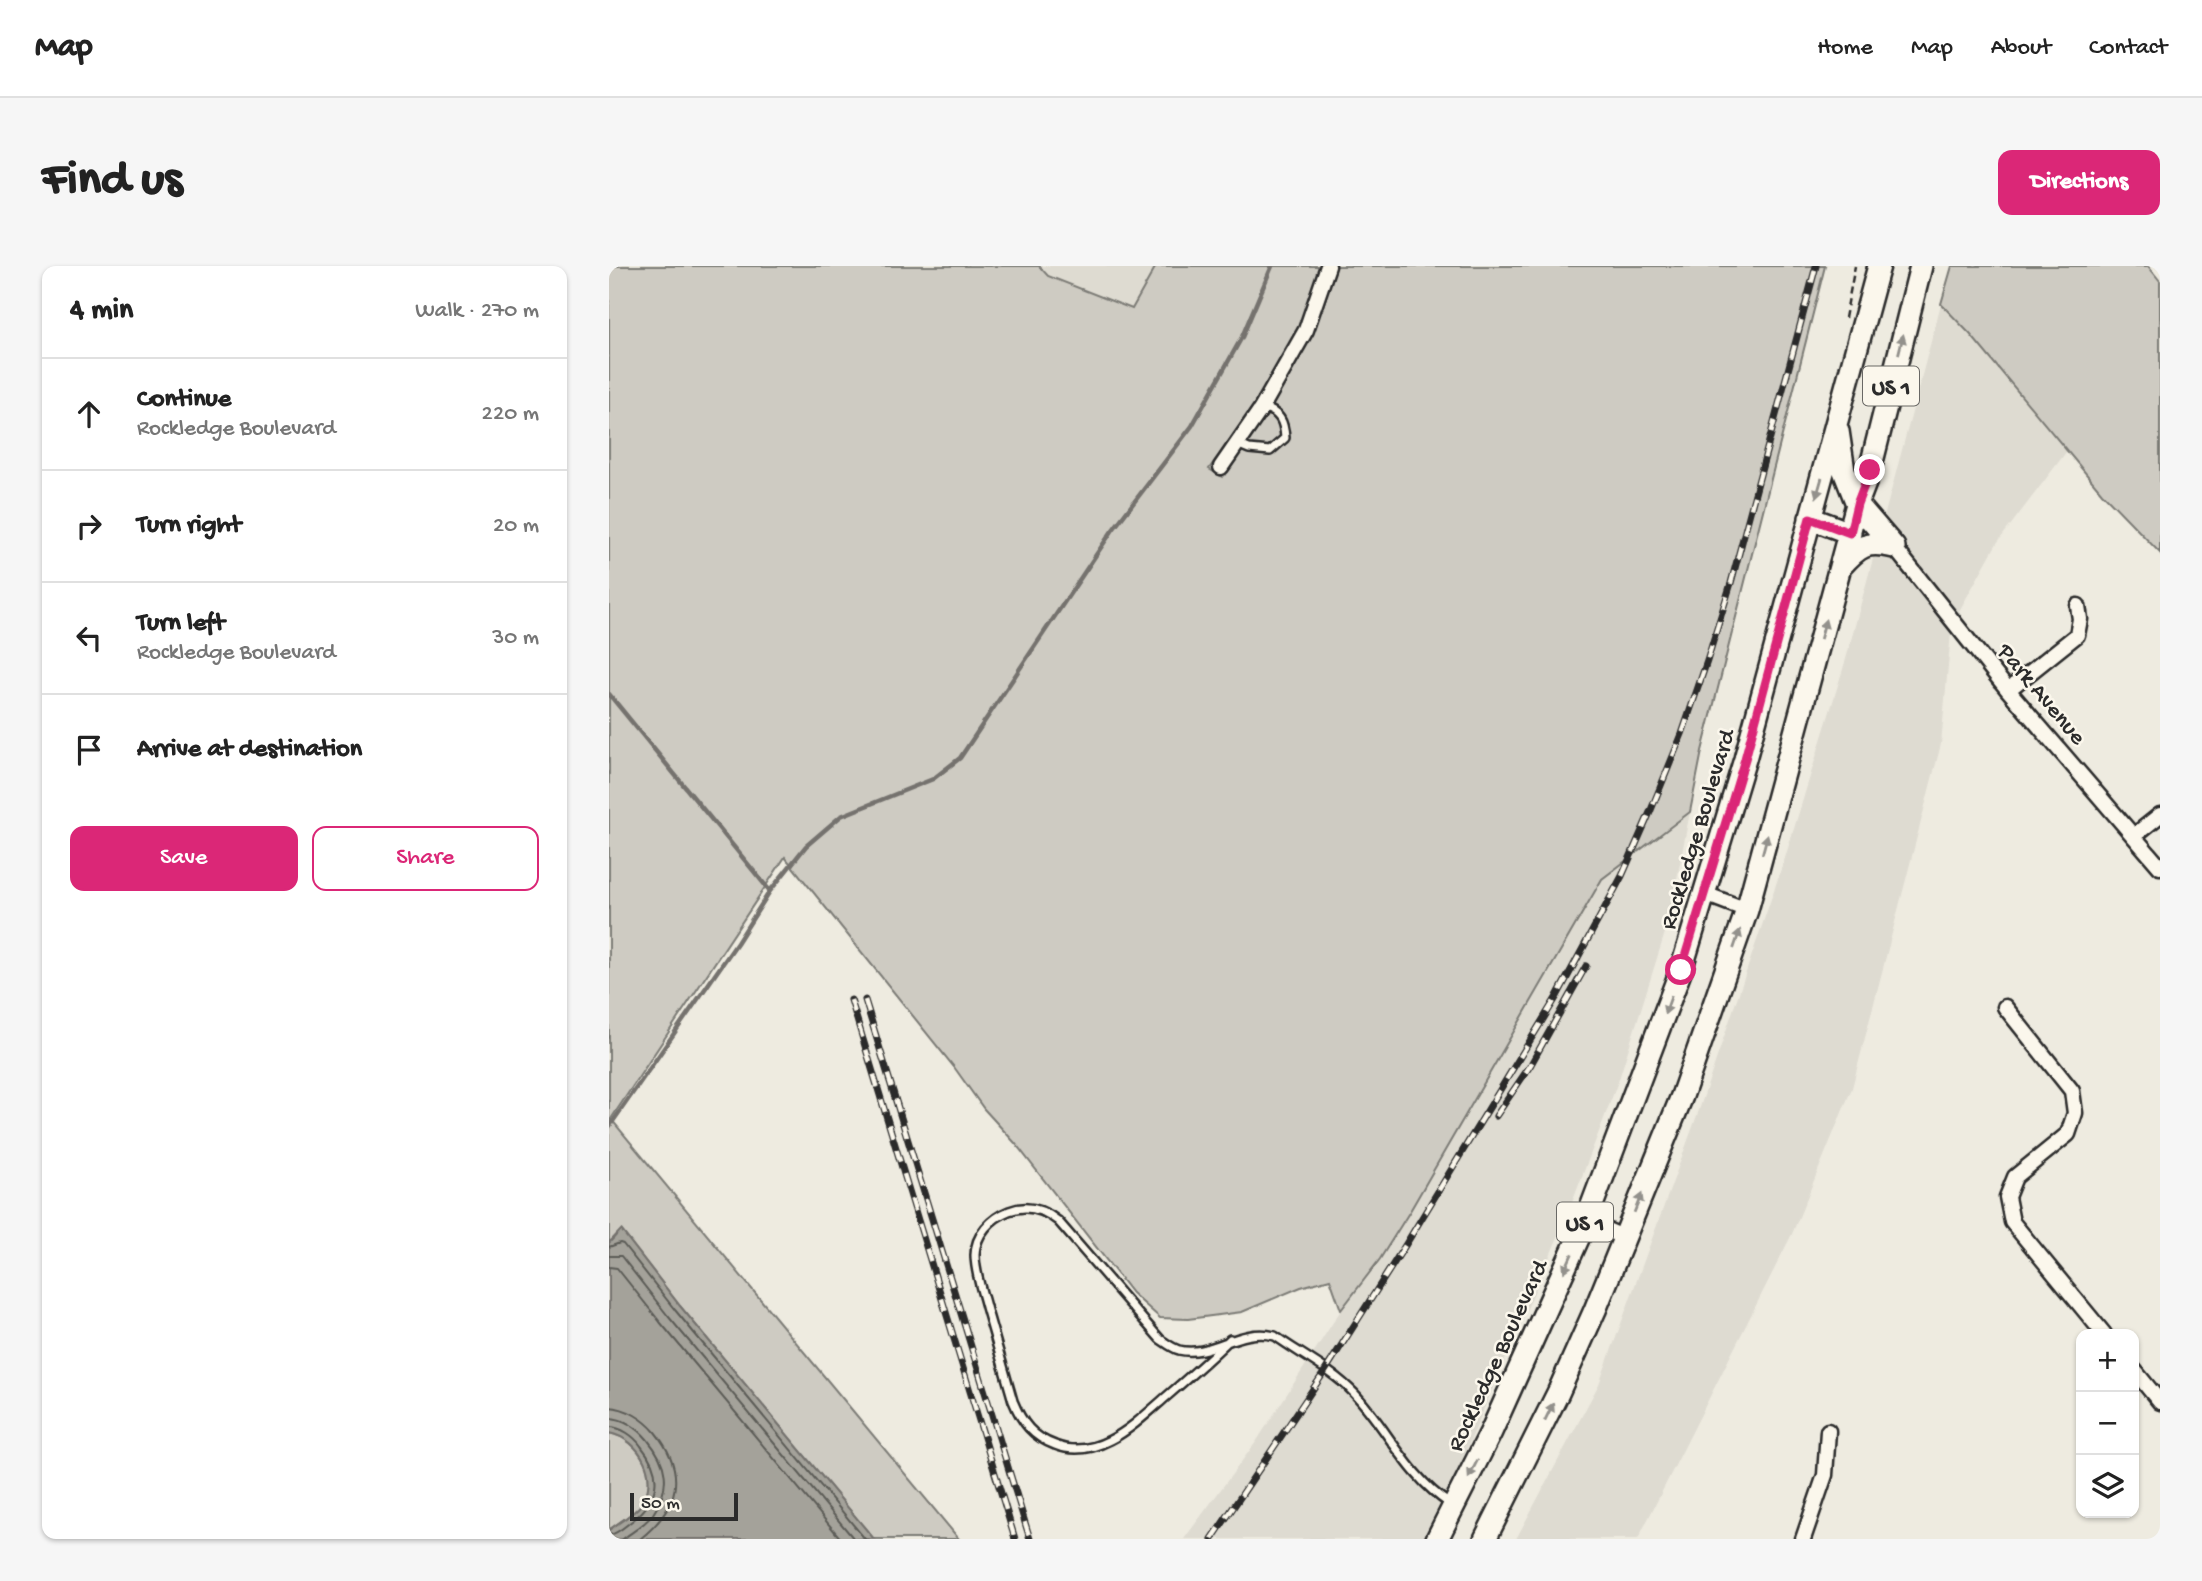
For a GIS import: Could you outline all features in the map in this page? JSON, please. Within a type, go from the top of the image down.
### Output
[{"type":"main road","name":"Rockledge Boulevard","points":[[1437,1539],[1491,1432],[1586,1221],[1676,981],[1745,759],[1879,266]]},
{"type":"main road","name":"US 1","points":[[1485,1539],[1565,1380],[1625,1238],[1682,1096],[1747,910],[1857,504],[1870,470],[1921,266]]},
{"type":"main road","points":[[1837,422],[1845,471],[1857,504],[1894,547]]},
{"type":"main road","points":[[1810,518],[1850,533]]},
{"type":"main road","points":[[1840,567],[1853,553],[1867,544],[1894,547]]},
{"type":"street","points":[[1221,467],[1262,407],[1306,330],[1328,266]]},
{"type":"street","name":"Park Avenue","points":[[1894,547],[2008,690],[2160,867]]},
{"type":"street","points":[[2008,690],[2077,635],[2080,619],[2078,606]]},
{"type":"street","points":[[2135,835],[2160,815]]},
{"type":"street","points":[[1705,894],[1747,910]]},
{"type":"street","points":[[2005,1007],[2072,1091],[2075,1114],[2068,1134],[2015,1177],[2007,1196],[2012,1222],[2100,1329]]},
{"type":"street","points":[[1586,1221],[1625,1238]]},
{"type":"street","points":[[2139,1376],[2160,1402]]},
{"type":"street","points":[[1803,1539],[1825,1475],[1828,1430]]},
{"type":"lane","points":[[1237,444],[1270,452],[1285,438],[1284,421],[1274,411],[1262,407]]},
{"type":"lane","points":[[1230,1339],[1142,1418],[1108,1442],[1080,1451],[1047,1442],[1032,1433],[1021,1419],[1013,1401],[978,1277],[975,1253],[981,1234],[990,1221],[1016,1208],[1032,1208],[1048,1213],[1058,1221],[1160,1339],[1176,1349],[1189,1351],[1211,1348],[1230,1339],[1261,1333],[1275,1336],[1354,1393],[1432,1492],[1454,1506]]},
{"type":"shaded area","points":[[609,266],[1039,266],[1048,276],[1132,309],[1156,266],[1320,266],[1299,328],[1254,405],[1209,469],[1222,477],[1268,412],[1313,332],[1336,266],[1825,266],[1702,751],[1690,812],[1602,879],[1410,1211],[1380,1259],[1341,1310],[1330,1279],[1301,1287],[1242,1312],[1188,1319],[1160,1318],[1132,1293],[785,857],[611,1119],[959,1539],[874,1539],[680,1306],[622,1231],[609,1243]]},
{"type":"shaded area","points":[[1039,266],[1156,266],[1132,309],[1047,276]]},
{"type":"shaded area","points":[[1952,266],[2148,266],[2160,281],[2160,553],[2102,493],[1970,334],[1941,304]]},
{"type":"shaded area","points":[[1941,304],[1970,334],[2067,451],[1997,543],[1958,613],[1905,547],[1904,541],[1899,540],[1883,521]]},
{"type":"shaded area","points":[[1875,551],[1889,554],[1951,632],[1941,744],[1852,1088],[1792,1234],[1638,1539],[1516,1539],[1599,1384],[1699,1110],[1785,858],[1846,659]]},
{"type":"shaded area","points":[[1690,812],[1669,920],[1619,1079],[1567,1216],[1428,1539],[1184,1539],[1256,1442],[1341,1310],[1380,1259],[1602,879]]},
{"type":"shaded area","points":[[609,1433],[630,1443],[638,1452],[648,1473],[649,1484],[640,1506],[609,1530]]},
{"type":"water","points":[[621,1230],[680,1306],[874,1539],[609,1539],[609,1530],[640,1506],[649,1484],[648,1473],[638,1452],[630,1443],[609,1433],[609,1243]]},
{"type":"waterway","points":[[609,1127],[770,891],[806,846],[841,816],[933,779],[960,758],[1112,531],[1192,426],[1242,337],[1272,266]]},
{"type":"waterway","points":[[609,694],[770,891]]},
{"type":"railway","points":[[1212,1539],[1325,1371],[1406,1244],[1556,998],[1622,876],[1682,734],[1707,661],[1731,583],[1816,266]]},
{"type":"railway","points":[[1496,1116],[1530,1066],[1586,966]]},
{"type":"railway","points":[[851,1000],[1015,1539]]},
{"type":"railway","points":[[865,1000],[1030,1539]]},
{"type":"route","points":[[1681,970],[1745,759],[1810,518],[1850,533],[1857,504],[1870,470]]}]
